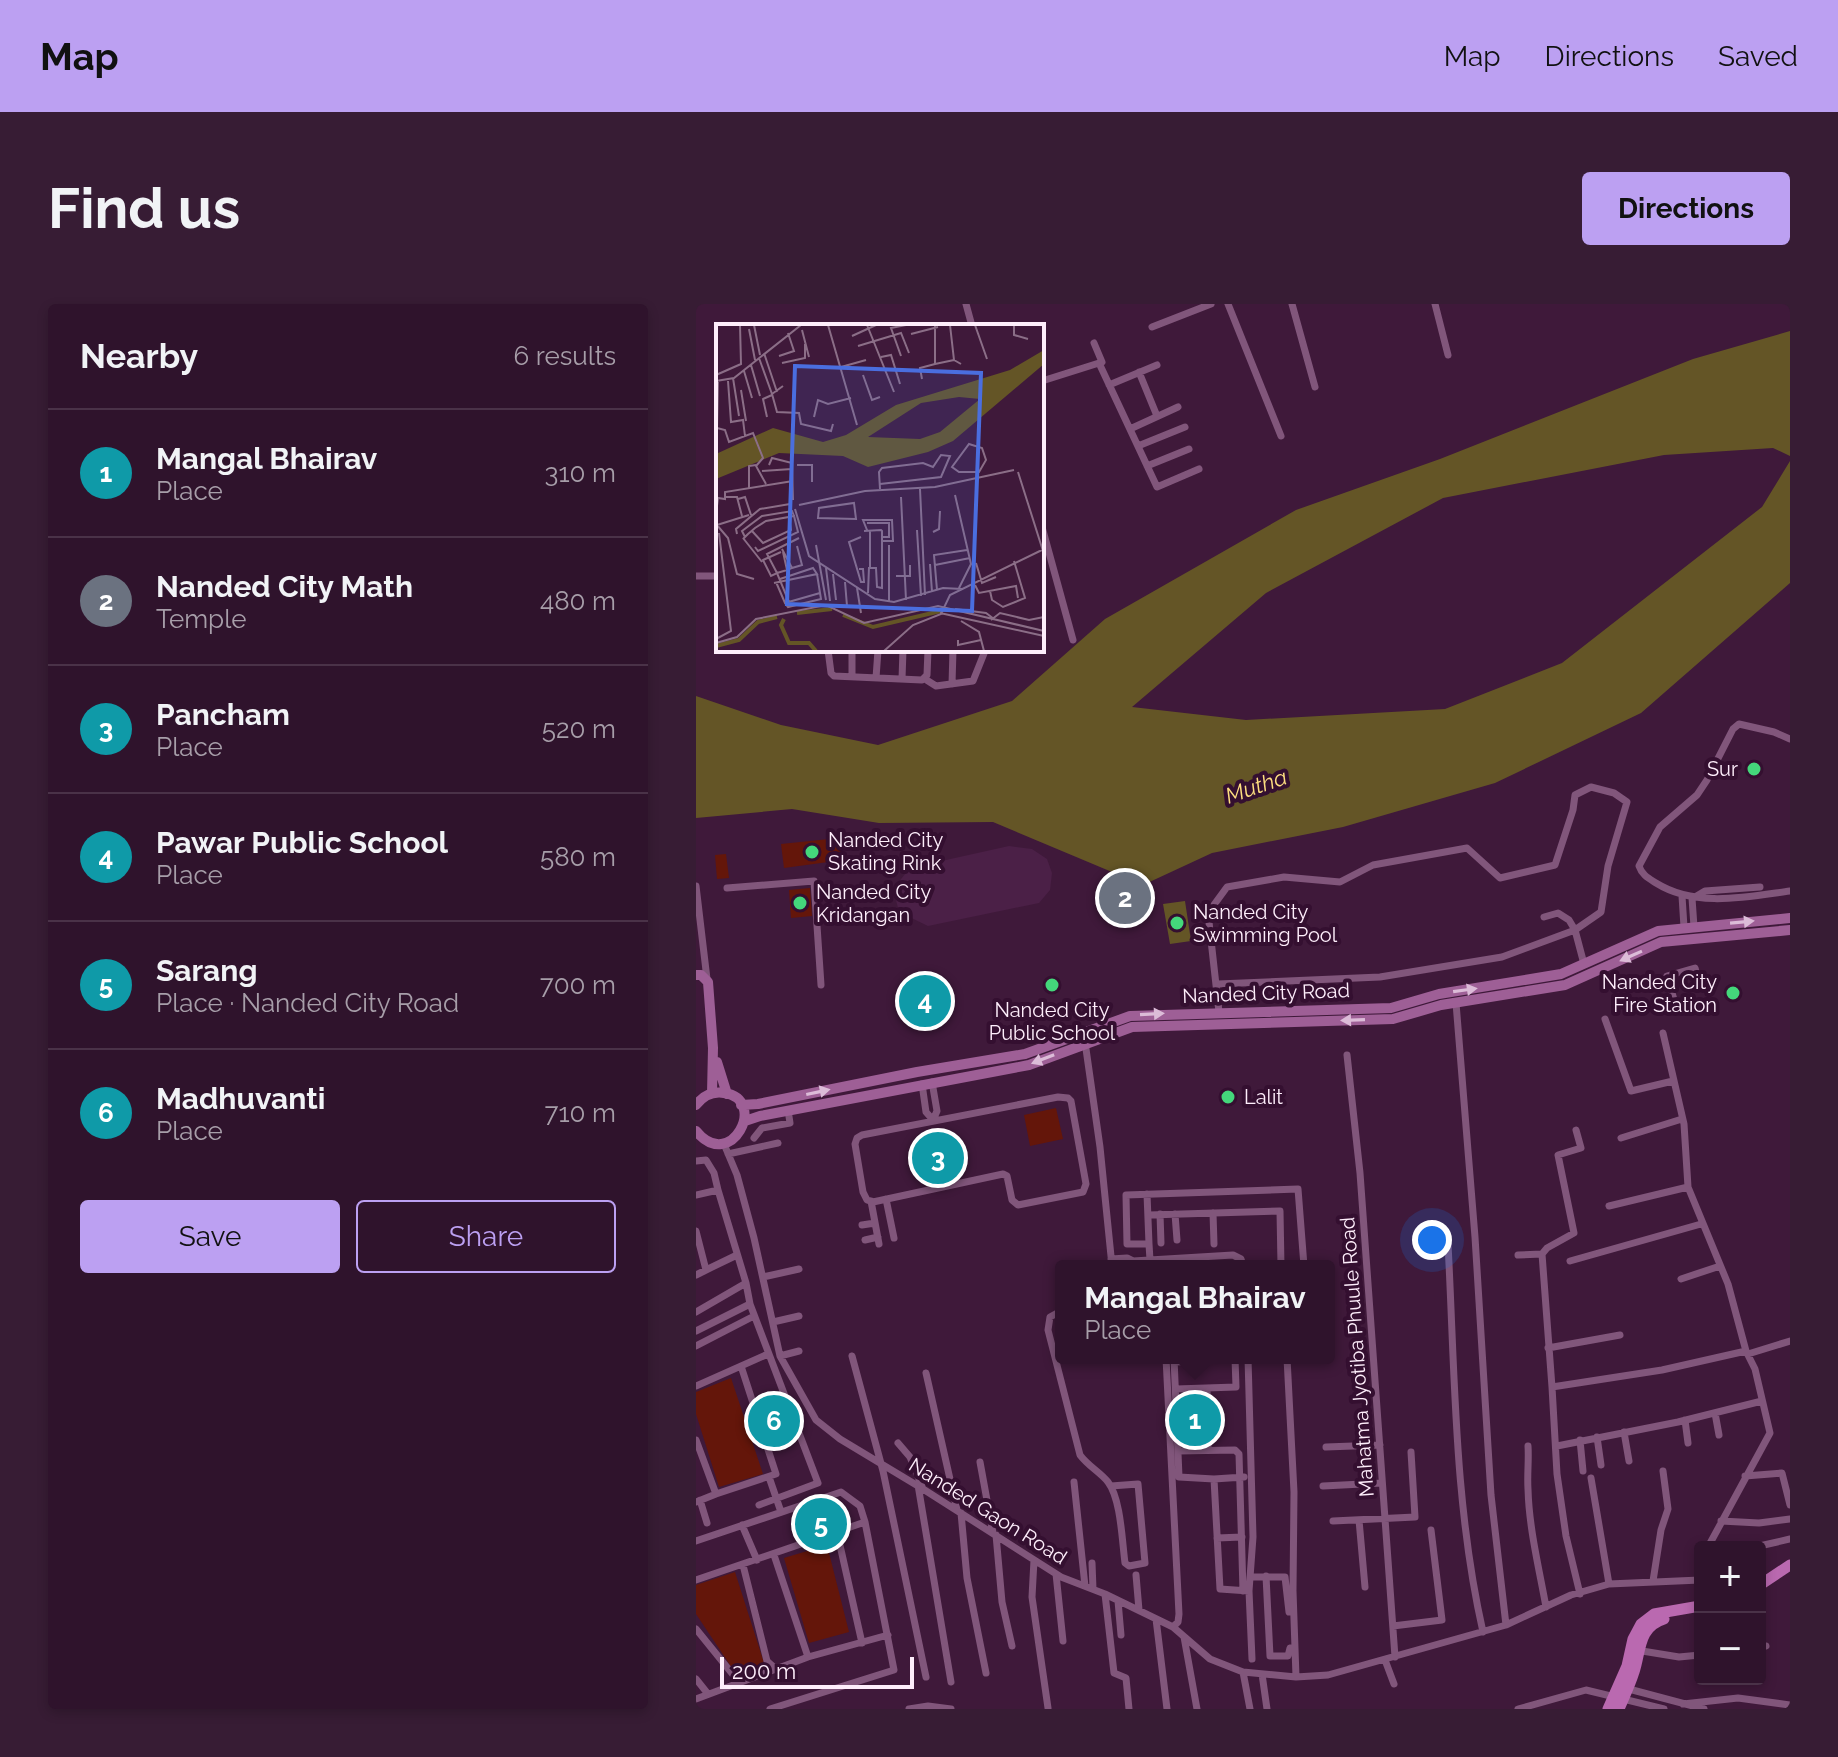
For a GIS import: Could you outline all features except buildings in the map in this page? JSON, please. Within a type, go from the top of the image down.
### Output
[{"type":"main road","points":[[1766,1581],[1790,1565]]},
{"type":"main road","points":[[1608,1709],[1620,1696],[1631,1667],[1637,1629],[1649,1617],[1694,1607]]},
{"type":"main road","points":[[1634,1649],[1652,1624],[1694,1614]]},
{"type":"street","points":[[966,304],[971,324]]},
{"type":"street","points":[[1152,327],[1211,304]]},
{"type":"street","points":[[1228,304],[1281,436]]},
{"type":"street","points":[[1292,304],[1315,387]]},
{"type":"street","points":[[1435,304],[1448,355]]},
{"type":"street","points":[[1044,380],[1102,362],[1094,343]]},
{"type":"street","points":[[1099,363],[1157,487],[1199,469]]},
{"type":"street","points":[[1109,385],[1157,365]]},
{"type":"street","points":[[1139,372],[1157,416]]},
{"type":"street","points":[[1130,429],[1178,407]]},
{"type":"street","points":[[1138,446],[1185,427]]},
{"type":"street","points":[[1147,466],[1189,449]]},
{"type":"street","points":[[1044,534],[1073,640]]},
{"type":"street","points":[[828,652],[832,675],[925,679],[933,685],[975,679],[985,652]]},
{"type":"street","points":[[852,652],[852,677]]},
{"type":"street","points":[[876,678],[878,652]]},
{"type":"street","points":[[902,679],[903,652]]},
{"type":"street","points":[[925,679],[928,652]]},
{"type":"street","points":[[952,684],[953,652]]},
{"type":"street","points":[[1790,739],[1739,724],[1728,736],[1697,795],[1660,827],[1639,866],[1641,873],[1682,896],[1729,898],[1790,891]]},
{"type":"street","points":[[1218,984],[1380,977],[1502,957],[1575,930],[1601,912],[1608,866],[1627,802],[1614,793],[1591,787],[1575,795],[1555,865],[1544,869],[1500,878],[1467,848],[1373,865],[1340,882],[1284,877],[1227,887],[1208,913],[1219,1012]]},
{"type":"street","points":[[727,888],[814,881],[821,985]]},
{"type":"street","points":[[696,886],[699,939],[708,982],[713,1048],[712,1093]]},
{"type":"street","points":[[1694,897],[1705,891],[1760,887]]},
{"type":"street","points":[[1682,896],[1689,927]]},
{"type":"street","points":[[1689,927],[1694,897]]},
{"type":"street","points":[[1544,917],[1558,913],[1565,915],[1575,930],[1584,964]]},
{"type":"street","name":"Nanded City Road","points":[[741,1105],[930,1070],[997,1061],[1132,1027],[1393,1019],[1439,994],[1551,976],[1658,931],[1790,918]]},
{"type":"street","name":"Nanded City Road","points":[[745,1121],[788,1110],[1029,1065],[1130,1016],[1410,1008],[1456,1003],[1565,985],[1661,942],[1790,930]]},
{"type":"street","points":[[1675,1003],[1667,976],[1695,968],[1700,986],[1708,985]]},
{"type":"street","points":[[696,975],[701,975],[708,982]]},
{"type":"street","points":[[1456,1003],[1491,1495],[1506,1625]]},
{"type":"street","points":[[1605,1019],[1631,1091],[1673,1081]]},
{"type":"street","points":[[1663,1033],[1682,1119],[1688,1187],[1728,1284],[1747,1352],[1755,1369],[1770,1433],[1711,1541]]},
{"type":"street","points":[[1084,1037],[1112,1260]]},
{"type":"street","points":[[713,1048],[727,1094]]},
{"type":"street","name":"Mahatma Jyotiba Phuule Road","points":[[1347,1055],[1360,1173],[1395,1657]]},
{"type":"street","points":[[927,1083],[937,1111],[933,1120]]},
{"type":"street","points":[[696,1105],[712,1093],[727,1094],[741,1105],[745,1121],[738,1136],[726,1149]]},
{"type":"street","points":[[865,1240],[879,1240],[871,1201],[863,1192],[855,1144],[857,1138],[933,1120],[1058,1097],[1071,1101],[1086,1189],[1083,1192],[1018,1205],[1012,1200],[1007,1176],[1003,1174],[871,1201]]},
{"type":"street","points":[[754,1138],[762,1128],[790,1123],[788,1110]]},
{"type":"street","points":[[1621,1138],[1682,1119]]},
{"type":"street","points":[[1576,1130],[1581,1148],[1558,1155],[1574,1233],[1542,1254],[1557,1474],[1566,1536],[1580,1594]]},
{"type":"street","points":[[696,1131],[708,1142],[726,1149],[778,1143]]},
{"type":"street","name":"Nanded Gaon Road","points":[[726,1149],[737,1175],[780,1356],[816,1420],[840,1439],[1056,1574],[1173,1627],[1210,1659],[1243,1672],[1296,1677],[1328,1675],[1506,1625],[1609,1584],[1694,1580]]},
{"type":"street","points":[[696,1161],[706,1160],[710,1164],[746,1283],[746,1306],[754,1316],[818,1483],[759,1505]]},
{"type":"street","points":[[1609,1206],[1688,1187]]},
{"type":"street","points":[[1149,1244],[1127,1244],[1126,1195],[1298,1189],[1304,1260]]},
{"type":"street","points":[[696,1195],[718,1190]]},
{"type":"street","points":[[1147,1194],[1150,1260]]},
{"type":"street","points":[[886,1199],[894,1238]]},
{"type":"street","points":[[1149,1215],[1300,1210]]},
{"type":"street","points":[[1280,1211],[1281,1260]]},
{"type":"street","points":[[1213,1213],[1214,1244]]},
{"type":"street","points":[[1160,1214],[1161,1243]]},
{"type":"street","points":[[1175,1214],[1177,1240]]},
{"type":"street","points":[[862,1225],[875,1223]]},
{"type":"street","points":[[1570,1261],[1701,1224]]},
{"type":"street","points":[[696,1231],[700,1273]]},
{"type":"street","points":[[1448,1244],[1458,1460],[1467,1550],[1483,1632]]},
{"type":"street","points":[[1518,1255],[1542,1254]]},
{"type":"street","points":[[700,1273],[737,1255]]},
{"type":"street","points":[[1189,1260],[1233,1255],[1241,1260]]},
{"type":"street","points":[[696,1265],[700,1273]]},
{"type":"street","points":[[1681,1279],[1720,1266]]},
{"type":"street","points":[[763,1277],[799,1269]]},
{"type":"street","points":[[696,1312],[746,1283]]},
{"type":"street","points":[[696,1331],[746,1306]]},
{"type":"street","points":[[1055,1314],[1050,1317],[1048,1330],[1055,1358]]},
{"type":"street","points":[[696,1346],[754,1316]]},
{"type":"street","points":[[773,1322],[799,1316]]},
{"type":"street","points":[[1548,1348],[1620,1335]]},
{"type":"street","points":[[1552,1387],[1677,1367],[1790,1341]]},
{"type":"street","points":[[780,1356],[799,1351]]},
{"type":"street","points":[[696,1386],[768,1354]]},
{"type":"street","points":[[852,1356],[883,1471],[926,1677]]},
{"type":"street","points":[[1057,1364],[1076,1441],[1086,1463],[1105,1478],[1115,1496],[1125,1563],[1129,1566],[1144,1564],[1138,1484],[1111,1486]]},
{"type":"street","points":[[1166,1364],[1179,1614],[1178,1622],[1173,1627]]},
{"type":"street","points":[[1174,1364],[1180,1478],[1251,1477]]},
{"type":"street","points":[[1176,1389],[1237,1386],[1235,1364]]},
{"type":"street","points":[[1246,1591],[1252,1577],[1253,1537],[1248,1364]]},
{"type":"street","points":[[1287,1364],[1294,1492],[1296,1677]]},
{"type":"street","points":[[707,1523],[698,1501],[776,1474],[741,1366]]},
{"type":"street","points":[[926,1373],[959,1512],[967,1578],[986,1673]]},
{"type":"street","points":[[1207,1388],[1208,1450]]},
{"type":"street","points":[[1557,1446],[1762,1401]]},
{"type":"street","points":[[1715,1413],[1719,1435]]},
{"type":"street","points":[[1685,1420],[1688,1443]]},
{"type":"street","points":[[1624,1432],[1629,1461]]},
{"type":"street","points":[[1597,1437],[1601,1465]]},
{"type":"street","points":[[696,1440],[716,1494]]},
{"type":"street","points":[[1580,1440],[1583,1471]]},
{"type":"street","points":[[898,1443],[910,1457],[920,1487],[951,1682]]},
{"type":"street","points":[[1326,1447],[1380,1445]]},
{"type":"street","points":[[1528,1446],[1529,1499],[1546,1607]]},
{"type":"street","points":[[1178,1451],[1238,1452],[1241,1537],[1252,1659]]},
{"type":"street","points":[[1333,1521],[1415,1517],[1411,1452]]},
{"type":"street","points":[[980,1462],[1012,1646]]},
{"type":"street","points":[[1653,1581],[1661,1530],[1668,1509],[1663,1471]]},
{"type":"street","points":[[1745,1476],[1782,1473],[1790,1505]]},
{"type":"street","points":[[769,1477],[781,1512]]},
{"type":"street","points":[[1591,1478],[1609,1584]]},
{"type":"street","points":[[1214,1479],[1220,1589],[1246,1591]]},
{"type":"street","points":[[1074,1482],[1089,1587]]},
{"type":"street","points":[[1323,1486],[1382,1483]]},
{"type":"street","points":[[696,1541],[841,1492],[860,1506],[894,1670],[770,1709]]},
{"type":"street","points":[[1721,1521],[1759,1523],[1790,1519]]},
{"type":"street","points":[[1359,1520],[1365,1587]]},
{"type":"street","points":[[696,1580],[865,1522]]},
{"type":"street","points":[[742,1525],[757,1560]]},
{"type":"street","points":[[1393,1626],[1442,1620],[1431,1530]]},
{"type":"street","points":[[837,1532],[862,1643]]},
{"type":"street","points":[[1217,1538],[1253,1537]]},
{"type":"street","points":[[1766,1544],[1790,1539]]},
{"type":"street","points":[[774,1555],[808,1657]]},
{"type":"street","points":[[1034,1560],[1032,1597],[1048,1708]]},
{"type":"street","points":[[1089,1587],[1092,1563]]},
{"type":"street","points":[[743,1565],[767,1661],[776,1669]]},
{"type":"street","points":[[1056,1574],[1063,1641]]},
{"type":"street","points":[[1136,1575],[1139,1610]]},
{"type":"street","points":[[1252,1577],[1266,1576],[1283,1575],[1287,1579],[1291,1653],[1288,1656],[1270,1655],[1266,1576]]},
{"type":"street","points":[[1105,1594],[1114,1673],[1126,1678],[1129,1709]]},
{"type":"street","points":[[1118,1601],[1121,1635]]},
{"type":"street","points":[[1156,1619],[1167,1709]]},
{"type":"street","points":[[696,1629],[739,1682]]},
{"type":"street","points":[[696,1699],[808,1657],[888,1635]]},
{"type":"street","points":[[1184,1637],[1197,1709]]},
{"type":"street","points":[[1634,1649],[1679,1657],[1694,1656]]},
{"type":"street","points":[[1385,1660],[1394,1684]]},
{"type":"street","points":[[1243,1672],[1250,1709]]},
{"type":"street","points":[[1262,1674],[1267,1709]]},
{"type":"street","points":[[696,1679],[708,1694]]},
{"type":"street","points":[[1518,1709],[1586,1690],[1704,1709]]},
{"type":"street","points":[[1620,1696],[1664,1709]]},
{"type":"street","points":[[1683,1704],[1738,1698],[1790,1705]]},
{"type":"street","points":[[909,1709],[928,1706],[951,1709]]},
{"type":"shaded area","name":"Nanded City Skating Rink","points":[[839,838],[843,860],[784,868],[781,844]]},
{"type":"shaded area","points":[[1009,846],[1032,849],[1047,859],[1052,873],[1050,890],[1039,903],[928,926],[899,912],[895,896],[897,884],[910,868]]},
{"type":"shaded area","points":[[726,854],[729,878],[717,879],[715,855]]},
{"type":"shaded area","name":"Nanded City Kridangan","points":[[810,888],[812,916],[791,918],[789,890]]},
{"type":"shaded area","points":[[1056,1108],[1063,1139],[1030,1146],[1024,1115]]},
{"type":"shaded area","points":[[731,1378],[763,1474],[719,1487],[696,1414],[696,1392]]},
{"type":"shaded area","points":[[827,1545],[849,1632],[809,1643],[784,1558]]},
{"type":"shaded area","points":[[735,1572],[764,1663],[736,1674],[696,1614],[696,1585]]},
{"type":"water","name":"Mutha","points":[[1790,331],[1790,456],[1773,448],[1664,455],[1443,498],[1266,593],[1132,707],[1246,720],[1445,709],[1562,663],[1762,507],[1790,461],[1790,583],[1641,713],[1495,783],[1343,827],[1212,853],[1143,885],[993,822],[879,823],[792,809],[696,818],[696,696],[781,725],[878,745],[1012,701],[1105,619],[1296,510],[1440,459],[1693,359]]},
{"type":"water","name":"Nanded City Swimming Pool","points":[[1185,901],[1191,941],[1170,944],[1163,904]]},
{"type":"place","name":"Sur","points":[[1754,769]]},
{"type":"place","name":"Nanded City Skating Rink","points":[[812,852]]},
{"type":"place","name":"Nanded City Math","points":[[1125,898]]},
{"type":"place","name":"Nanded City Kridangan","points":[[800,903]]},
{"type":"place","name":"Nanded City Swimming Pool","points":[[1177,923]]},
{"type":"place","name":"Nanded City Public School","points":[[1052,985]]},
{"type":"place","name":"Nanded City Fire Station","points":[[1733,993]]},
{"type":"place","name":"Pawar Public School","points":[[925,1001]]},
{"type":"place","name":"Lalit","points":[[1228,1097]]},
{"type":"place","name":"Pancham","points":[[938,1158]]},
{"type":"place","name":"Mangal Bhairav","points":[[1195,1420]]},
{"type":"place","name":"Madhuvanti","points":[[774,1421]]},
{"type":"place","name":"Sarang","points":[[821,1524]]}]
